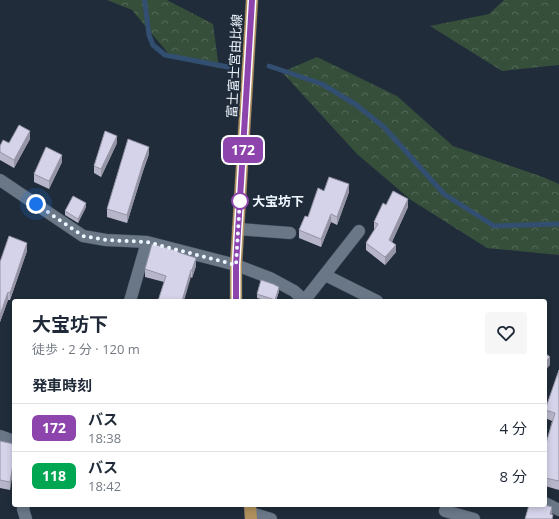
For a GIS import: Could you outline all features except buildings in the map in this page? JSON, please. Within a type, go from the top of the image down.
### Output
[{"type":"main road","name":"富士富士宮由比線","points":[[236,299],[236,265],[252,0]]},
{"type":"street","points":[[0,180],[83,236],[106,240],[147,242],[236,265],[270,278],[294,291],[303,299]]},
{"type":"street","points":[[238,229],[290,233]]},
{"type":"street","points":[[306,299],[359,231]]},
{"type":"street","points":[[131,299],[147,242]]},
{"type":"street","points":[[324,275],[373,299]]},
{"type":"street","points":[[0,436],[12,440]]},
{"type":"street","points":[[547,504],[559,510]]},
{"type":"street","points":[[24,507],[26,519]]},
{"type":"street","points":[[251,512],[271,519]]},
{"type":"street","points":[[445,512],[474,519]]},
{"type":"green space","points":[[107,0],[167,0],[213,24],[219,68],[172,58],[132,10]]},
{"type":"green space","points":[[504,0],[559,0],[559,65],[502,71],[430,26],[489,14]]},
{"type":"green space","points":[[317,57],[397,96],[453,146],[559,184],[559,255],[487,248],[411,200],[357,154],[282,72]]},
{"type":"waterway","points":[[144,0],[149,35],[153,45],[165,55],[228,67]]},
{"type":"waterway","points":[[269,66],[322,84],[355,104],[384,127],[444,194],[494,226],[559,224]]},
{"type":"bus line","name":"172","points":[[236,299],[236,265],[252,0]]},
{"type":"place","name":"大宝坊下","points":[[240,201]]},
{"type":"route","points":[[36,204],[83,236],[106,240],[147,242],[236,265],[240,198],[240,201]]}]
